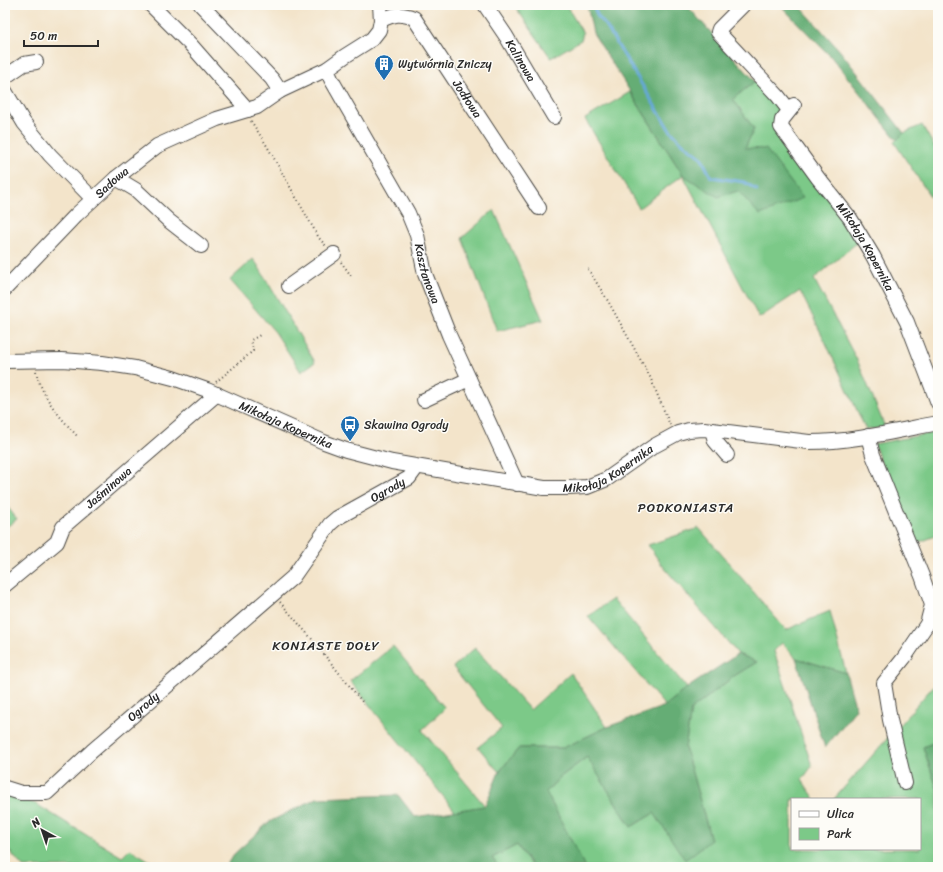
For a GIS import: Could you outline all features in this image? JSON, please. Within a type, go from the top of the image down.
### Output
[{"type":"street","points":[[151,5],[192,45],[246,110]]},
{"type":"street","points":[[201,5],[272,79],[280,92]]},
{"type":"street","name":"Sadowa","points":[[5,289],[93,199],[116,178],[157,146],[217,119],[257,107],[280,92],[327,69],[372,39],[379,30],[381,20],[380,5]]},
{"type":"street","name":"Kalinowa","points":[[485,5],[506,36],[554,117]]},
{"type":"street","name":"Mikołaja Kopernika","points":[[743,5],[719,29],[718,32],[778,96],[792,108],[782,120],[781,127],[818,178],[850,218],[873,256],[907,322],[938,403]]},
{"type":"street","name":"Jodłowa","points":[[381,20],[395,14],[414,18],[539,208]]},
{"type":"street","points":[[5,77],[24,64],[36,62]]},
{"type":"street","name":"Kasztanowa","points":[[327,69],[335,86],[408,213],[417,235],[426,274],[449,335],[517,484]]},
{"type":"street","points":[[5,91],[24,123],[50,155],[93,199]]},
{"type":"street","points":[[116,178],[136,190],[169,221],[201,246]]},
{"type":"street","points":[[289,286],[334,254]]},
{"type":"street","name":"Mikołaja Kopernika","points":[[5,361],[62,360],[102,363],[135,368],[173,378],[212,392],[324,442],[392,462],[544,488],[587,487],[606,479],[654,446],[674,435],[689,430],[712,430],[809,442],[825,442],[868,436],[938,423]]},
{"type":"street","points":[[424,400],[469,379]]},
{"type":"street","name":"Jaśminowa","points":[[5,585],[57,542],[63,527],[212,392]]},
{"type":"street","points":[[712,430],[715,441],[727,455]]},
{"type":"street","points":[[868,436],[873,455],[935,610],[904,658],[884,683],[890,720],[905,783]]},
{"type":"street","name":"Ogrody","points":[[5,788],[21,793],[47,793],[92,751],[293,577],[330,524],[337,518],[409,478],[417,467]]},
{"type":"path","points":[[246,110],[319,238],[352,277]]},
{"type":"path","points":[[588,269],[608,301],[650,377],[674,435]]},
{"type":"path","points":[[212,392],[253,351],[251,340],[262,334]]},
{"type":"path","points":[[34,360],[37,378],[43,393],[56,412],[78,437]]},
{"type":"path","points":[[273,594],[311,638],[364,704]]},
{"type":"green space","points":[[514,5],[566,5],[583,33],[581,40],[551,58]]},
{"type":"green space","points":[[587,5],[691,5],[689,8],[755,81],[733,99],[754,129],[745,148],[766,149],[803,198],[760,215],[738,191],[718,197],[683,175],[593,33]]},
{"type":"green space","points":[[780,5],[799,5],[841,52],[904,133],[897,140],[832,58]]},
{"type":"green space","points":[[755,81],[782,110],[778,119],[859,241],[814,279],[858,362],[885,427],[866,430],[800,291],[759,318],[683,175],[745,148],[754,129],[733,99]]},
{"type":"green space","points":[[630,92],[683,175],[639,208],[585,119]]},
{"type":"green space","points":[[922,125],[938,153],[938,208],[894,142],[904,133]]},
{"type":"green space","points":[[494,210],[543,320],[497,331],[462,238]]},
{"type":"green space","points":[[253,259],[315,362],[301,372],[275,332],[230,280]]},
{"type":"green space","points":[[937,432],[938,535],[912,545],[874,444]]},
{"type":"green space","points":[[5,504],[17,519],[5,528]]},
{"type":"green space","points":[[699,528],[786,630],[830,611],[846,673],[796,658],[782,643],[774,651],[812,766],[802,780],[814,798],[791,798],[791,850],[921,850],[921,798],[835,798],[937,682],[938,741],[923,747],[938,791],[938,867],[585,867],[546,792],[559,778],[587,757],[631,827],[654,813],[711,840],[685,748],[691,710],[734,676],[757,662],[738,654],[662,565],[648,545]]},
{"type":"green space","points":[[613,599],[687,688],[665,706],[588,616]]},
{"type":"green space","points":[[393,646],[445,708],[422,730],[485,806],[455,811],[350,681]]},
{"type":"green space","points":[[475,648],[530,710],[571,673],[607,727],[563,748],[519,748],[499,772],[478,747],[502,728],[453,667]]},
{"type":"green space","points":[[738,654],[757,662],[734,676],[691,710],[685,748],[711,840],[685,860],[654,813],[631,827],[587,757],[559,778],[546,792],[585,867],[533,867],[517,845],[492,858],[499,867],[225,867],[234,854],[269,822],[317,798],[398,795],[415,817],[485,806],[499,772],[519,748],[563,748],[607,727],[665,706],[687,688]]},
{"type":"green space","points":[[796,658],[846,673],[856,709],[825,748]]},
{"type":"green space","points":[[938,741],[938,791],[923,747]]},
{"type":"green space","points":[[5,793],[36,804],[122,857],[130,849],[160,867],[23,867],[5,846]]},
{"type":"green space","points":[[517,845],[532,867],[499,867],[492,858]]},
{"type":"waterway","points":[[593,5],[598,17],[606,26],[669,129],[682,143],[701,157],[711,177],[744,182],[757,190]]},
{"type":"place","name":"Wytwórnia Zniczy","points":[[384,81]]},
{"type":"place","name":"Skawina Ogrody","points":[[350,442]]},
{"type":"district","name":"PODKONIASTA","points":[[686,507]]},
{"type":"district","name":"KONIASTE DOŁY","points":[[326,645]]}]
